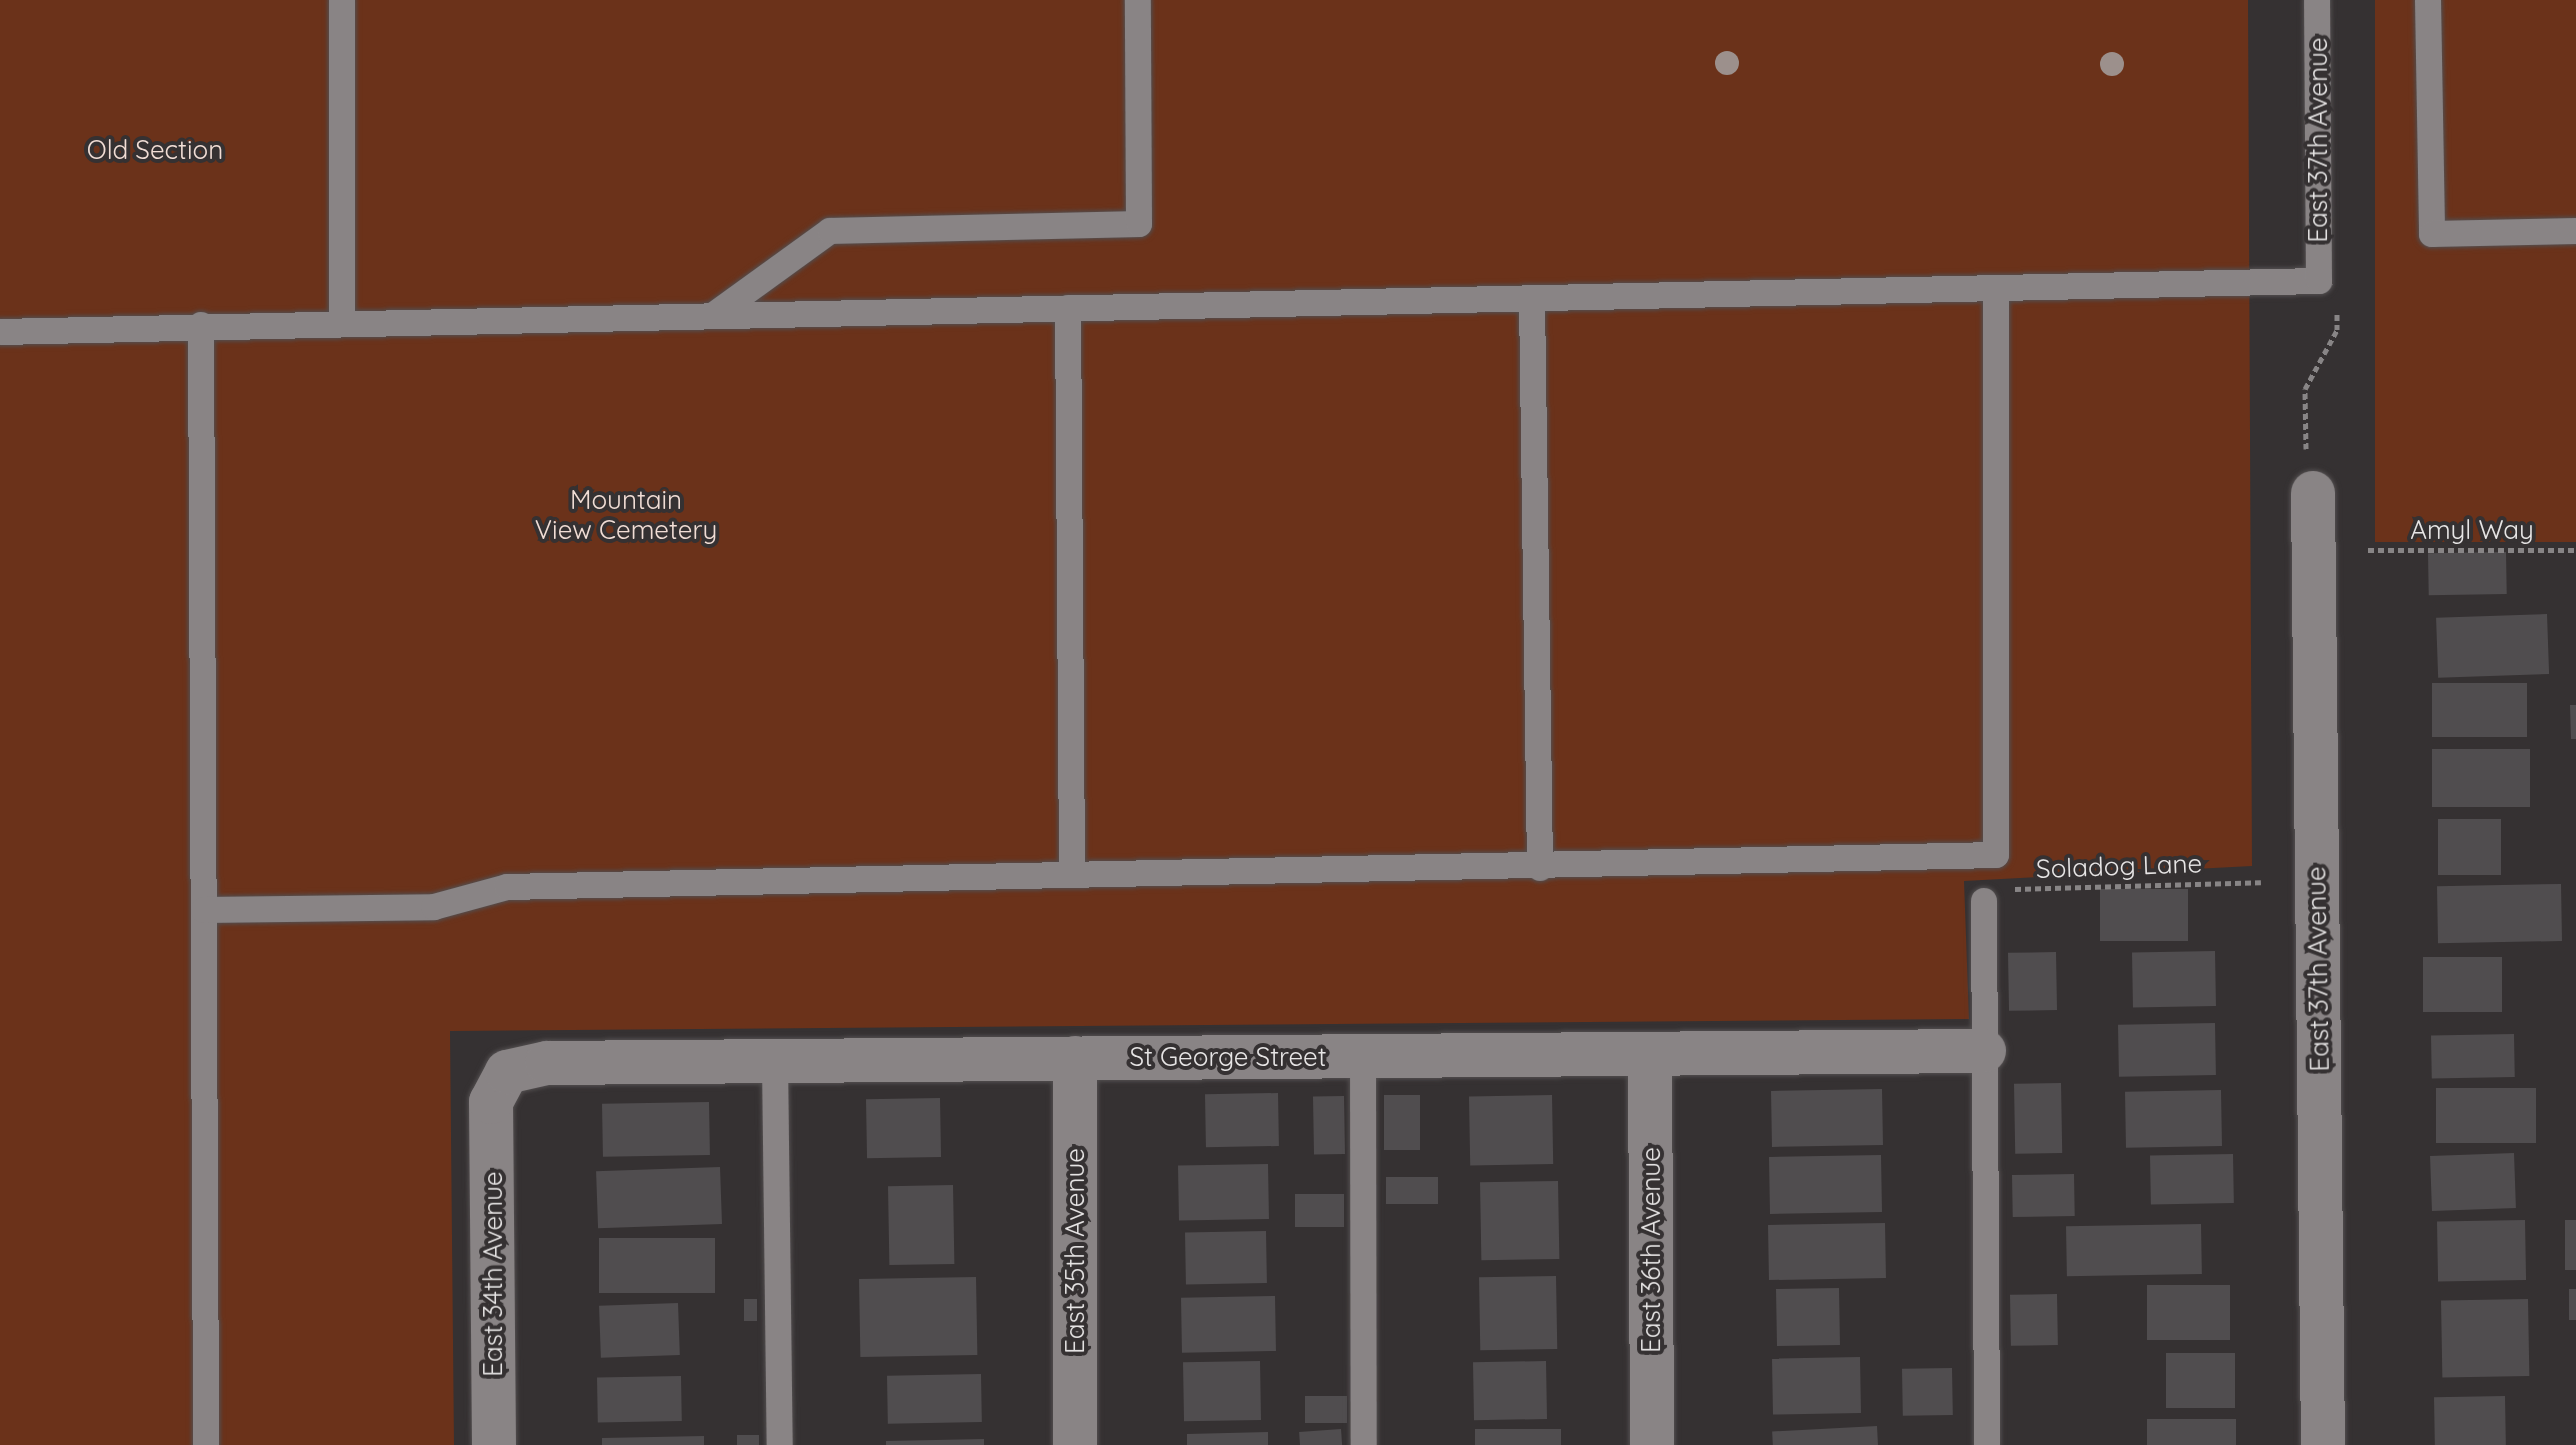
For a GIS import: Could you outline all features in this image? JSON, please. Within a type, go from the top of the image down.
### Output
[{"type":"street","name":"East 37th Avenue","points":[[2313,493],[2323,1445]]},
{"type":"street","name":"St George Street","points":[[491,1102],[507,1072],[547,1063],[1984,1051]]},
{"type":"street","name":"East 36th Avenue","points":[[1650,1055],[1652,1445]]},
{"type":"street","name":"East 35th Avenue","points":[[1075,1058],[1075,1445]]},
{"type":"street","name":"East 34th Avenue","points":[[491,1102],[494,1445]]},
{"type":"lane","points":[[342,0],[342,322]]},
{"type":"lane","points":[[714,315],[830,231],[1139,224],[1138,0]]},
{"type":"lane","name":"East 37th Avenue","points":[[2317,0],[2319,281]]},
{"type":"lane","points":[[2428,0],[2432,234],[2576,231]]},
{"type":"lane","points":[[0,332],[342,322],[1996,291],[2319,281]]},
{"type":"lane","points":[[204,910],[434,907],[507,887],[1072,873],[1540,868],[1996,855],[1996,291]]},
{"type":"lane","points":[[1532,300],[1540,868]]},
{"type":"lane","points":[[1068,308],[1072,873]]},
{"type":"lane","points":[[201,325],[206,1445]]},
{"type":"lane","points":[[1984,901],[1987,1445]]},
{"type":"lane","points":[[1363,1057],[1364,1445]]},
{"type":"lane","points":[[775,1061],[780,1445]]},
{"type":"path","points":[[2313,493],[2303,429],[2305,389],[2337,330],[2337,293],[2319,281]]},
{"type":"path","name":"Amyl Way","points":[[2368,550],[2576,550]]},
{"type":"path","name":"Soladog Lane","points":[[1984,901],[1991,890],[2261,882]]},
{"type":"green space","name":"Mountain View Cemetery","points":[[0,0],[2248,0],[2252,866],[1964,881],[1969,1019],[450,1031],[454,1445],[0,1445]]},
{"type":"green space","points":[[2375,0],[2576,0],[2576,542],[2375,542]]},
{"type":"building","points":[[2506,552],[2507,594],[2429,595],[2428,553]]},
{"type":"building","points":[[2547,614],[2549,674],[2438,678],[2436,618]]},
{"type":"building","points":[[2432,683],[2527,683],[2527,737],[2432,737]]},
{"type":"building","points":[[2570,705],[2576,705],[2576,739],[2571,739]]},
{"type":"building","points":[[2432,749],[2530,749],[2530,807],[2432,807]]},
{"type":"building","points":[[2438,819],[2501,819],[2501,875],[2438,875]]},
{"type":"building","points":[[2561,884],[2562,941],[2438,943],[2437,886]]},
{"type":"building","points":[[2100,889],[2188,889],[2188,941],[2100,941]]},
{"type":"building","points":[[2215,951],[2216,1006],[2133,1007],[2132,952]]},
{"type":"building","points":[[2056,952],[2057,1010],[2009,1011],[2008,953]]},
{"type":"building","points":[[2423,957],[2502,957],[2502,1012],[2423,1012]]},
{"type":"building","points":[[2215,1023],[2216,1075],[2119,1077],[2118,1025]]},
{"type":"building","points":[[2514,1034],[2515,1077],[2432,1078],[2431,1035]]},
{"type":"building","points":[[2061,1083],[2062,1153],[2015,1154],[2014,1084]]},
{"type":"building","points":[[2436,1088],[2536,1088],[2536,1143],[2436,1143]]},
{"type":"building","points":[[1882,1089],[1883,1145],[1772,1147],[1771,1091]]},
{"type":"building","points":[[2221,1090],[2222,1146],[2126,1148],[2125,1092]]},
{"type":"building","points":[[1278,1093],[1279,1146],[1206,1147],[1205,1094]]},
{"type":"building","points":[[1384,1095],[1420,1095],[1420,1150],[1384,1150]]},
{"type":"building","points":[[1552,1095],[1553,1164],[1470,1165],[1469,1096]]},
{"type":"building","points":[[1344,1096],[1345,1154],[1314,1155],[1313,1097]]},
{"type":"building","points":[[940,1098],[941,1157],[867,1158],[866,1099]]},
{"type":"building","points":[[709,1102],[710,1155],[603,1157],[602,1104]]},
{"type":"building","points":[[2514,1153],[2516,1208],[2432,1211],[2430,1156]]},
{"type":"building","points":[[2233,1154],[2234,1203],[2151,1204],[2150,1155]]},
{"type":"building","points":[[1881,1155],[1882,1212],[1770,1214],[1769,1157]]},
{"type":"building","points":[[1268,1164],[1269,1219],[1179,1221],[1178,1166]]},
{"type":"building","points":[[720,1167],[722,1224],[598,1228],[596,1171]]},
{"type":"building","points":[[2074,1174],[2075,1216],[2013,1217],[2012,1175]]},
{"type":"building","points":[[1386,1177],[1438,1177],[1438,1204],[1386,1204]]},
{"type":"building","points":[[1558,1181],[1559,1259],[1481,1260],[1480,1182]]},
{"type":"building","points":[[953,1185],[954,1264],[889,1265],[888,1186]]},
{"type":"building","points":[[1295,1194],[1344,1194],[1344,1227],[1295,1227]]},
{"type":"building","points":[[2525,1220],[2526,1280],[2438,1282],[2437,1222]]},
{"type":"building","points":[[2565,1220],[2576,1220],[2576,1270],[2565,1270]]},
{"type":"building","points":[[1885,1223],[1886,1278],[1769,1280],[1768,1225]]},
{"type":"building","points":[[2201,1224],[2202,1274],[2067,1276],[2066,1226]]},
{"type":"building","points":[[1266,1231],[1267,1283],[1186,1284],[1185,1232]]},
{"type":"building","points":[[599,1238],[715,1238],[715,1293],[599,1293]]},
{"type":"building","points":[[1556,1276],[1557,1349],[1480,1350],[1479,1277]]},
{"type":"building","points":[[976,1277],[977,1355],[860,1357],[859,1279]]},
{"type":"building","points":[[2147,1285],[2230,1285],[2230,1340],[2147,1340]]},
{"type":"building","points":[[1839,1288],[1840,1345],[1777,1346],[1776,1289]]},
{"type":"building","points":[[2569,1289],[2576,1289],[2576,1320],[2569,1320]]},
{"type":"building","points":[[2057,1294],[2058,1345],[2011,1346],[2010,1295]]},
{"type":"building","points":[[1275,1296],[1276,1351],[1182,1353],[1181,1298]]},
{"type":"building","points":[[744,1299],[757,1299],[757,1321],[744,1321]]},
{"type":"building","points":[[2528,1299],[2529,1376],[2442,1378],[2441,1301]]},
{"type":"building","points":[[678,1303],[680,1355],[601,1358],[599,1306]]},
{"type":"building","points":[[2166,1353],[2235,1353],[2235,1408],[2166,1408]]},
{"type":"building","points":[[1860,1357],[1861,1413],[1773,1415],[1772,1359]]},
{"type":"building","points":[[1260,1361],[1261,1420],[1184,1421],[1183,1362]]},
{"type":"building","points":[[1546,1361],[1547,1419],[1474,1420],[1473,1362]]},
{"type":"building","points":[[1952,1368],[1953,1415],[1903,1416],[1902,1369]]},
{"type":"building","points":[[981,1374],[982,1422],[888,1424],[887,1376]]},
{"type":"building","points":[[681,1376],[682,1421],[598,1422],[597,1377]]},
{"type":"building","points":[[1305,1396],[1347,1396],[1347,1423],[1305,1423]]},
{"type":"building","points":[[2505,1396],[2506,1445],[2435,1445],[2434,1397]]},
{"type":"building","points":[[2147,1419],[2236,1419],[2236,1445],[2147,1445]]},
{"type":"building","points":[[1877,1426],[1878,1445],[1773,1445],[1772,1431]]},
{"type":"building","points":[[1341,1429],[1342,1445],[1300,1445],[1299,1432]]},
{"type":"building","points":[[1475,1429],[1561,1429],[1561,1445],[1475,1445]]},
{"type":"building","points":[[1268,1432],[1268,1445],[1187,1445],[1187,1434]]},
{"type":"building","points":[[737,1435],[759,1435],[759,1445],[737,1445]]},
{"type":"building","points":[[704,1436],[704,1445],[602,1445],[602,1438]]},
{"type":"building","points":[[984,1439],[984,1445],[886,1445],[886,1441]]},
{"type":"park label","name":"Old Section","points":[[155,150]]}]
